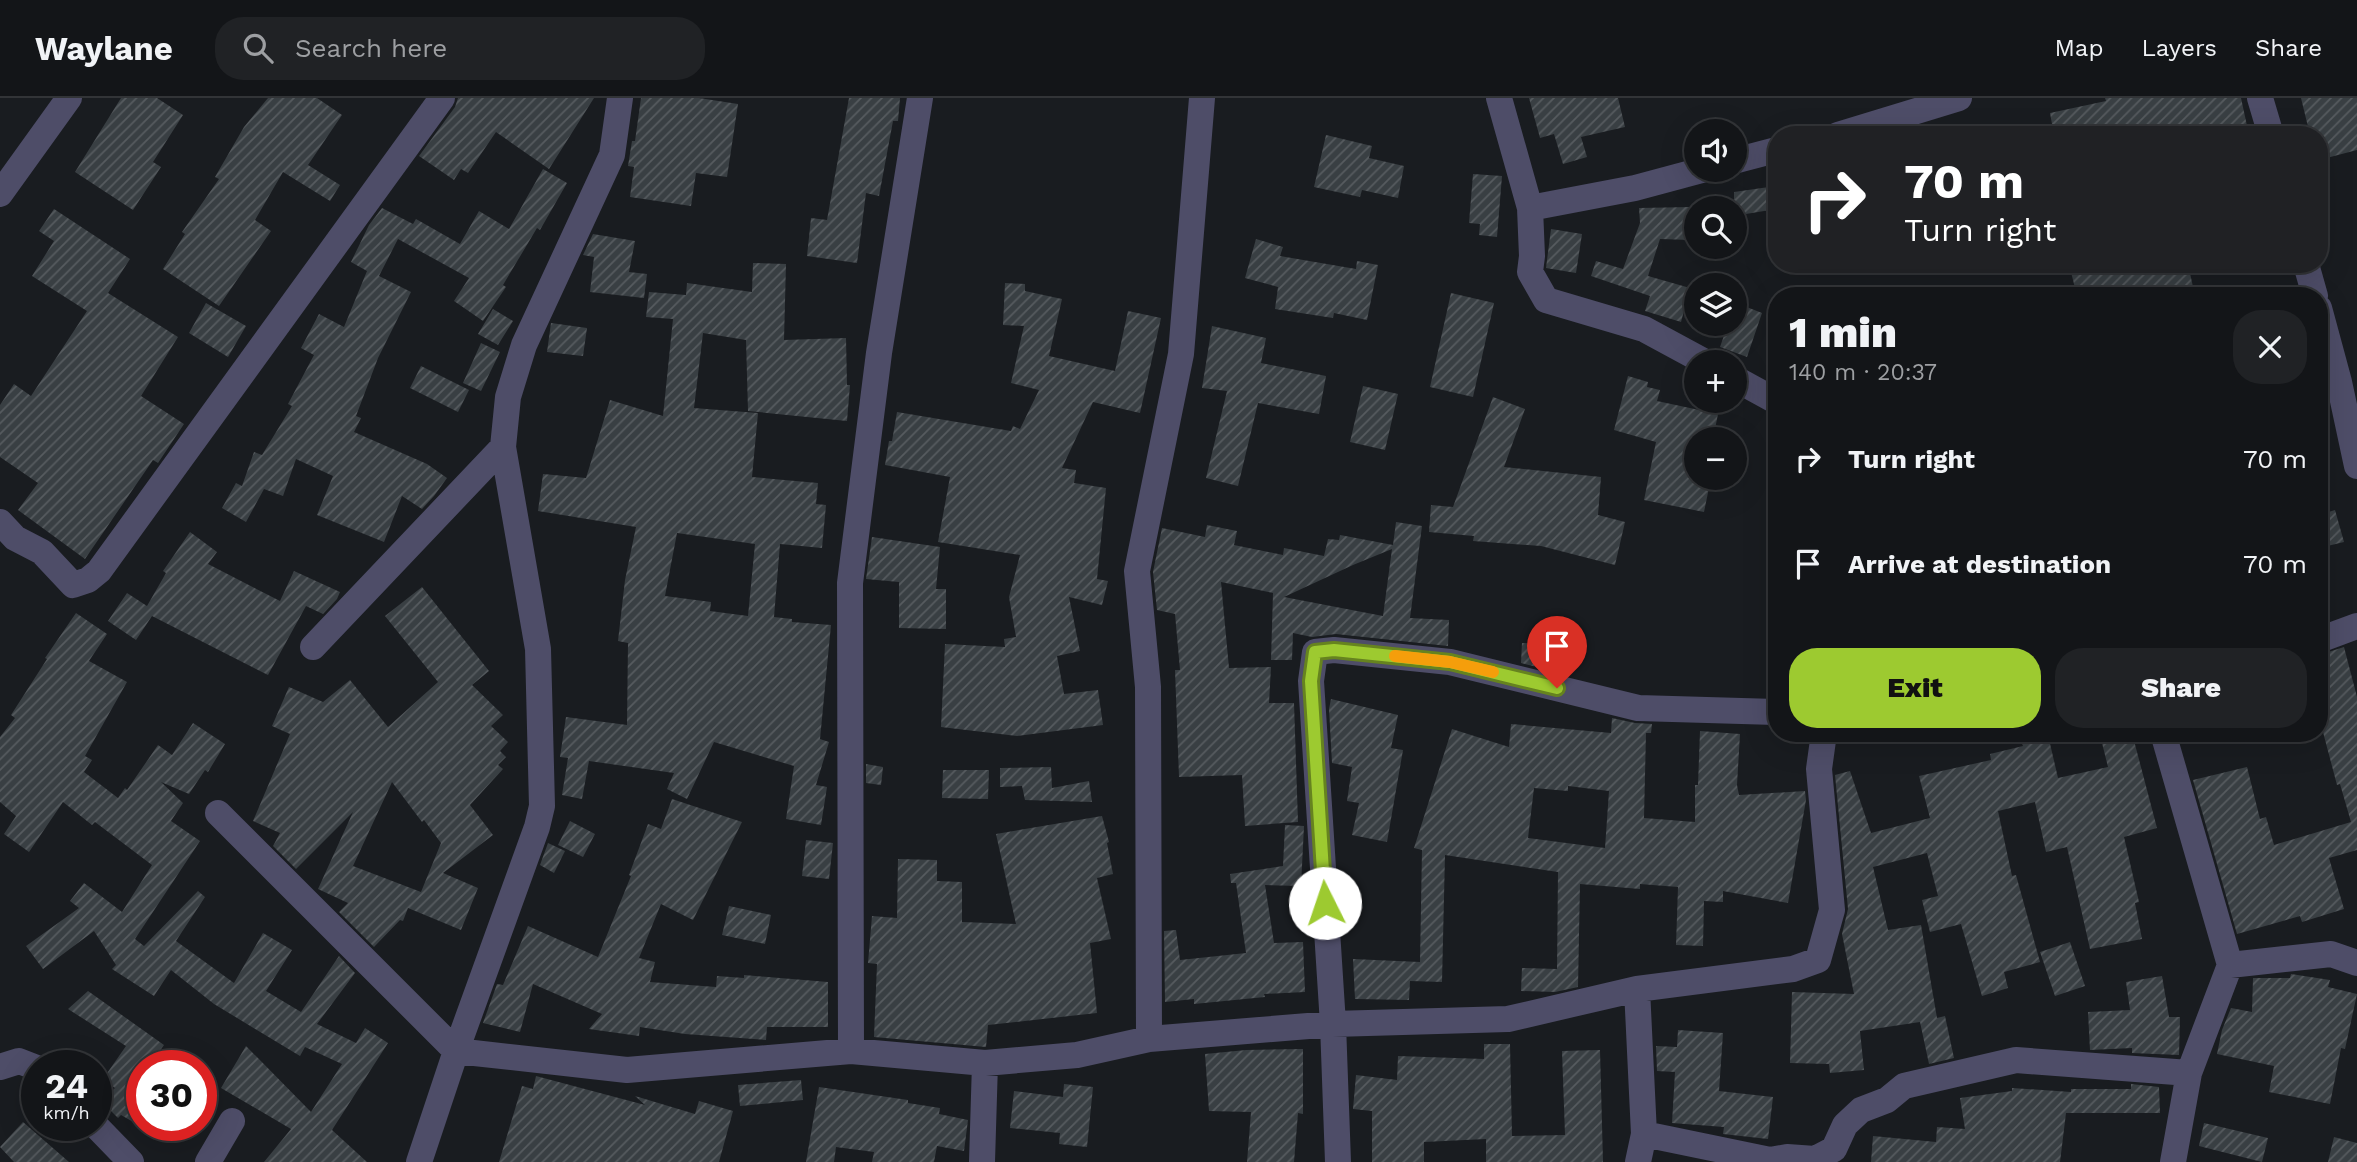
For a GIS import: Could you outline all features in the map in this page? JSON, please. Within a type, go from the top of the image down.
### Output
[{"type":"street","points":[[3,184],[69,98]]},
{"type":"street","points":[[5,536],[42,552],[73,585],[88,580],[99,571],[442,98]]},
{"type":"street","points":[[419,1162],[537,827],[542,806],[537,638],[503,447],[508,397],[524,345],[612,155],[620,98]]},
{"type":"street","points":[[851,1051],[850,583],[878,353],[920,98]]},
{"type":"street","points":[[1149,1039],[1148,687],[1137,571],[1181,355],[1202,98]]},
{"type":"street","points":[[1499,98],[1530,208],[1530,272],[1546,300],[1644,329],[1684,351]]},
{"type":"street","points":[[1867,126],[1956,98]]},
{"type":"street","points":[[2260,98],[2268,126]]},
{"type":"street","points":[[1747,158],[1768,152]]},
{"type":"street","points":[[1530,208],[1634,188],[1684,175]]},
{"type":"street","points":[[2328,342],[2357,466]]},
{"type":"street","points":[[1747,385],[1768,397]]},
{"type":"street","points":[[313,647],[503,447]]},
{"type":"street","points":[[2328,637],[2357,626]]},
{"type":"street","points":[[1338,1162],[1333,1024],[1311,681],[1315,652],[1334,650],[1450,662],[1638,708],[1768,712]]},
{"type":"street","points":[[218,813],[456,1051],[627,1070],[851,1051],[985,1063],[1077,1055],[1149,1039],[1333,1024],[1508,1019],[1637,989],[1793,969],[1818,960],[1832,910],[1819,769],[1823,742]]},
{"type":"street","points":[[2166,742],[2230,965],[2189,1073],[2173,1162]]},
{"type":"street","points":[[2230,965],[2332,954],[2357,963]]},
{"type":"street","points":[[1637,989],[1643,1135],[1638,1162]]},
{"type":"street","points":[[1643,1135],[1770,1160],[1787,1157],[1815,1158],[1834,1149],[1845,1125],[1861,1110],[1887,1100],[1904,1086],[2016,1060],[2189,1073]]},
{"type":"street","points":[[0,1067],[21,1061]]},
{"type":"street","points":[[982,1162],[985,1063]]},
{"type":"street","points":[[208,1162],[232,1121]]},
{"type":"street","points":[[111,1141],[131,1162]]},
{"type":"building","points":[[121,98],[157,98],[183,115],[153,162],[161,167],[133,210],[75,172]]},
{"type":"building","points":[[268,98],[317,98],[342,115],[308,165],[340,185],[330,201],[283,172],[255,220],[271,231],[219,306],[163,269],[185,234],[182,232],[219,179],[215,177],[244,127]]},
{"type":"building","points":[[458,98],[594,98],[549,169],[496,132],[468,173],[461,169],[454,180],[419,156],[455,107]]},
{"type":"building","points":[[641,98],[699,98],[738,104],[727,177],[696,173],[691,206],[630,197],[634,167],[628,166],[632,141],[635,141]]},
{"type":"building","points":[[849,98],[900,98],[898,121],[893,121],[879,196],[866,193],[857,263],[807,256],[811,218],[827,220]]},
{"type":"building","points":[[1529,98],[1618,98],[1625,127],[1581,137],[1587,157],[1563,164],[1554,134],[1540,138]]},
{"type":"building","points":[[2105,98],[2241,98],[2247,126],[2052,126],[2050,113],[2106,101]]},
{"type":"building","points":[[2301,98],[2357,98],[2357,150],[2328,158],[2328,126],[2308,126]]},
{"type":"building","points":[[1326,135],[1372,146],[1369,158],[1404,166],[1398,198],[1362,190],[1360,197],[1314,187]]},
{"type":"building","points":[[543,169],[567,183],[540,230],[537,228],[503,285],[506,287],[483,321],[454,301],[469,278],[398,239],[379,276],[411,292],[378,358],[356,416],[361,418],[354,432],[427,464],[447,478],[422,509],[402,496],[384,542],[317,515],[333,476],[296,459],[283,496],[264,489],[246,522],[222,508],[236,483],[242,486],[254,452],[262,455],[292,406],[288,404],[314,355],[301,348],[319,314],[344,327],[367,271],[351,262],[369,225],[382,208],[413,224],[416,219],[460,244],[479,211],[509,229]]},
{"type":"building","points":[[1473,174],[1502,176],[1497,237],[1479,235],[1480,224],[1469,223]]},
{"type":"building","points":[[1768,187],[1768,210],[1747,214],[1747,196],[1734,196],[1734,192]]},
{"type":"building","points":[[1684,207],[1684,240],[1660,239],[1648,276],[1684,286],[1681,322],[1645,311],[1650,296],[1591,276],[1596,261],[1623,269],[1640,223],[1639,208]]},
{"type":"building","points":[[54,209],[130,259],[108,293],[178,337],[141,396],[184,424],[158,463],[153,460],[85,559],[18,510],[38,483],[0,457],[0,405],[14,384],[31,396],[87,311],[32,276],[54,241],[39,231]]},
{"type":"building","points":[[1551,229],[1582,234],[1576,273],[1546,268]]},
{"type":"building","points":[[593,234],[635,241],[629,272],[647,274],[644,298],[590,292],[594,257],[583,255]]},
{"type":"building","points":[[1256,239],[1283,247],[1280,256],[1356,269],[1357,261],[1378,265],[1367,320],[1334,313],[1333,318],[1275,309],[1278,287],[1245,278]]},
{"type":"building","points":[[753,263],[786,264],[784,340],[846,338],[847,385],[850,385],[847,421],[748,411],[746,340],[703,333],[694,408],[758,413],[752,477],[818,483],[816,504],[826,505],[822,548],[780,544],[774,617],[792,619],[792,622],[831,625],[820,739],[829,742],[816,785],[827,787],[821,825],[786,819],[794,766],[714,742],[687,799],[667,789],[674,773],[589,761],[582,799],[562,795],[568,758],[560,757],[566,717],[627,725],[628,643],[618,641],[625,580],[636,527],[538,511],[543,474],[586,478],[610,400],[663,416],[673,319],[646,317],[649,292],[686,295],[687,283],[752,292]],"holes":[[[677,533],[755,544],[748,616],[710,611],[711,602],[665,596]]]},
{"type":"building","points":[[2071,273],[2190,273],[2193,287],[2075,287]]},
{"type":"building","points":[[1005,283],[1025,284],[1025,291],[1062,299],[1049,356],[1115,371],[1128,311],[1161,318],[1140,413],[1093,402],[1062,468],[1076,470],[1074,483],[1106,488],[1097,579],[1108,581],[1102,605],[1069,597],[1080,651],[1057,656],[1064,694],[1098,690],[1103,725],[1017,736],[941,727],[945,644],[1005,647],[1004,639],[1016,637],[1009,597],[1020,555],[938,542],[950,477],[885,465],[897,412],[1011,431],[1013,426],[1020,429],[1039,390],[1011,383],[1024,326],[1003,325]]},
{"type":"building","points":[[1451,293],[1494,303],[1473,397],[1430,387]]},
{"type":"building","points":[[206,303],[246,326],[228,357],[189,333]]},
{"type":"building","points":[[1747,307],[1762,313],[1747,357],[1747,350],[1720,347],[1724,336],[1747,336]]},
{"type":"building","points":[[493,309],[513,321],[498,345],[478,334]]},
{"type":"building","points":[[551,323],[587,328],[583,356],[547,352]]},
{"type":"building","points":[[1212,326],[1266,338],[1261,363],[1326,376],[1319,414],[1258,403],[1238,486],[1206,478],[1227,391],[1202,388]]},
{"type":"building","points":[[481,343],[500,352],[481,391],[463,383]]},
{"type":"building","points":[[421,366],[469,390],[458,412],[410,388]]},
{"type":"building","points":[[1628,376],[1648,382],[1647,387],[1660,390],[1657,401],[1684,407],[1684,413],[1718,414],[1715,427],[1684,427],[1684,490],[1709,490],[1704,512],[1644,500],[1656,442],[1614,430]]},
{"type":"building","points":[[1363,386],[1398,394],[1385,450],[1350,442]]},
{"type":"building","points":[[1493,397],[1525,409],[1504,467],[1601,477],[1598,515],[1625,522],[1615,565],[1541,546],[1473,541],[1474,536],[1429,532],[1431,505],[1453,507]]},
{"type":"building","points":[[2335,510],[2344,542],[2328,546],[2328,512]]},
{"type":"building","points":[[1396,522],[1422,526],[1410,618],[1449,620],[1448,646],[1336,634],[1312,637],[1293,633],[1292,660],[1271,660],[1273,593],[1221,582],[1229,668],[1271,667],[1269,703],[1294,703],[1298,822],[1245,826],[1242,775],[1179,777],[1175,670],[1180,670],[1175,614],[1157,610],[1153,572],[1162,528],[1205,537],[1207,525],[1237,531],[1234,545],[1283,555],[1284,548],[1324,556],[1328,539],[1339,540],[1340,535],[1393,545]],"holes":[[[1392,549],[1383,616],[1284,597]]]},
{"type":"building","points":[[190,532],[217,552],[208,564],[280,601],[294,571],[340,592],[323,614],[306,606],[268,675],[152,616],[136,640],[108,621],[127,593],[147,606],[166,573],[163,571]]},
{"type":"building","points":[[872,537],[940,547],[936,589],[946,589],[946,629],[899,628],[899,582],[866,579]]},
{"type":"building","points":[[422,587],[489,671],[472,685],[503,715],[491,726],[508,742],[500,751],[506,757],[498,765],[503,769],[470,805],[493,835],[443,873],[478,888],[461,930],[408,908],[403,921],[400,920],[374,947],[339,912],[348,903],[318,889],[353,812],[296,869],[273,846],[280,833],[253,821],[290,734],[272,726],[289,687],[323,702],[350,680],[388,727],[438,682],[385,616]],"holes":[[[392,782],[422,822],[424,820],[441,843],[421,892],[353,866]]]},
{"type":"building","points":[[76,613],[107,634],[89,661],[127,682],[85,756],[92,760],[84,772],[118,798],[125,788],[127,790],[158,745],[172,755],[193,723],[225,744],[208,772],[205,770],[189,794],[161,782],[183,803],[171,821],[200,841],[135,939],[144,946],[198,891],[205,897],[176,941],[234,983],[263,933],[292,950],[266,991],[301,1012],[339,956],[355,973],[317,1024],[356,1043],[365,1028],[388,1043],[332,1130],[367,1162],[264,1162],[291,1129],[221,1088],[246,1046],[311,1112],[342,1064],[305,1047],[300,1056],[214,1004],[171,970],[154,996],[112,969],[116,965],[94,931],[43,969],[26,946],[79,908],[70,901],[84,883],[122,912],[152,865],[95,822],[92,825],[63,802],[29,852],[4,834],[16,816],[0,802],[0,737],[15,718],[11,715],[47,659],[45,658]]},
{"type":"building","points":[[1522,643],[1557,645],[1556,672],[1521,663]]},
{"type":"building","points":[[2344,647],[2357,697],[2357,850],[2329,858],[2344,909],[2302,922],[2300,916],[2237,934],[2193,780],[2247,767],[2260,819],[2266,817],[2274,845],[2351,822],[2340,784],[2337,785],[2326,742],[2328,742],[2328,652]]},
{"type":"building","points":[[1331,699],[1398,715],[1391,748],[1403,750],[1387,842],[1352,835],[1359,803],[1347,801],[1352,767],[1332,763],[1329,709]]},
{"type":"building","points":[[1612,718],[1652,724],[1651,733],[1646,733],[1644,818],[1695,822],[1700,731],[1740,734],[1737,785],[1739,795],[1805,791],[1806,800],[1788,903],[1723,891],[1723,902],[1704,901],[1703,946],[1676,945],[1678,887],[1640,884],[1640,889],[1580,884],[1578,987],[1555,992],[1521,991],[1522,968],[1557,969],[1558,872],[1445,855],[1442,982],[1410,981],[1409,1000],[1355,999],[1353,959],[1420,962],[1422,850],[1414,848],[1452,729],[1509,747],[1511,724],[1611,733]],"holes":[[[1568,786],[1609,791],[1605,848],[1528,838],[1534,788],[1568,791]]]},
{"type":"building","points":[[2021,742],[2050,742],[2058,778],[2108,767],[2102,742],[2134,742],[2157,828],[2124,837],[2139,902],[2135,903],[2142,939],[2090,949],[2067,847],[2046,852],[2035,802],[1998,811],[2012,876],[2016,875],[2040,962],[2004,972],[2008,988],[1982,996],[1961,924],[1930,932],[1922,900],[1938,896],[1927,853],[1873,867],[1888,930],[1921,925],[1937,1018],[1945,1016],[1954,1058],[1929,1064],[1920,1022],[1860,1031],[1864,1070],[1830,1073],[1829,1064],[1790,1063],[1792,992],[1854,994],[1842,934],[1848,909],[1835,775],[1850,771],[1871,833],[1930,818],[1919,776],[1991,760],[1990,754],[2023,746]]},
{"type":"building","points":[[866,764],[883,767],[881,785],[866,783]]},
{"type":"building","points":[[1051,767],[1052,788],[1089,781],[1092,802],[1025,800],[1022,786],[1000,787],[1000,768]]},
{"type":"building","points":[[943,770],[989,770],[988,799],[942,798]]},
{"type":"building","points":[[672,799],[742,822],[693,920],[661,904],[639,958],[655,962],[650,982],[716,987],[717,976],[744,978],[744,975],[828,982],[828,1027],[767,1027],[766,1040],[685,1034],[640,1027],[639,1036],[589,1029],[602,1014],[533,984],[520,1032],[483,1023],[497,984],[503,985],[528,926],[598,957],[631,876],[629,875],[648,824],[661,829]]},
{"type":"building","points":[[1102,816],[1113,874],[1097,878],[1111,939],[1090,943],[1097,1013],[988,1025],[986,1047],[874,1037],[877,964],[868,963],[872,916],[897,918],[898,859],[937,860],[937,881],[962,882],[962,922],[1016,924],[996,834]]},
{"type":"building","points":[[570,821],[595,834],[583,857],[558,845]]},
{"type":"building","points":[[1285,825],[1304,826],[1301,886],[1265,885],[1274,943],[1303,942],[1305,992],[1264,994],[1265,997],[1194,1004],[1194,999],[1165,1002],[1164,931],[1176,930],[1180,960],[1246,953],[1236,883],[1231,883],[1230,874],[1283,866]]},
{"type":"building","points":[[806,840],[833,843],[829,879],[802,876]]},
{"type":"building","points":[[548,843],[565,851],[554,873],[540,865]]},
{"type":"building","points":[[729,906],[771,915],[765,944],[722,935]]},
{"type":"building","points":[[2070,942],[2085,986],[2055,996],[2040,952]]},
{"type":"building","points":[[2291,974],[2330,980],[2328,987],[2357,994],[2345,1049],[2341,1048],[2330,1104],[2269,1092],[2274,1066],[2217,1054],[2222,1030],[2231,1008],[2252,1012],[2253,978],[2290,978]]},
{"type":"building","points":[[2162,976],[2169,1017],[2180,1017],[2179,1055],[2132,1053],[2132,1048],[2090,1050],[2088,1012],[2130,1010],[2126,982]]},
{"type":"building","points":[[88,991],[164,1045],[160,1050],[126,1050],[126,1118],[121,1115],[118,1118],[112,1112],[112,1091],[115,1088],[112,1086],[112,1066],[126,1046],[68,1009]]},
{"type":"building","points":[[1678,1030],[1723,1033],[1719,1091],[1773,1097],[1768,1139],[1723,1134],[1724,1127],[1672,1123],[1675,1072],[1657,1071],[1656,1046],[1677,1047]]},
{"type":"building","points":[[1484,1044],[1510,1044],[1512,1136],[1565,1135],[1562,1051],[1600,1050],[1603,1162],[1486,1162],[1486,1139],[1424,1142],[1424,1162],[1372,1162],[1372,1111],[1353,1109],[1356,1075],[1397,1080],[1398,1056],[1484,1059]]},
{"type":"building","points":[[1303,1049],[1303,1114],[1298,1113],[1294,1162],[1247,1162],[1251,1112],[1209,1111],[1205,1054]]},
{"type":"building","points":[[536,1076],[645,1105],[635,1096],[695,1114],[699,1101],[733,1111],[719,1162],[499,1162],[522,1086],[533,1089]]},
{"type":"building","points":[[801,1080],[803,1100],[740,1106],[738,1085]]},
{"type":"building","points":[[1064,1084],[1093,1087],[1087,1147],[1059,1144],[1060,1133],[1010,1128],[1014,1091],[1063,1097]]},
{"type":"building","points":[[2131,1084],[2159,1087],[2160,1113],[2066,1113],[2060,1162],[1871,1162],[1873,1136],[1936,1142],[1937,1127],[1965,1129],[1960,1098],[2012,1091],[2012,1088],[2071,1092],[2071,1089],[2131,1089]]},
{"type":"building","points":[[819,1087],[908,1100],[908,1103],[940,1108],[939,1114],[968,1120],[964,1151],[937,1146],[934,1162],[872,1162],[874,1152],[836,1147],[834,1162],[806,1162]]},
{"type":"building","points":[[2204,1123],[2268,1138],[2262,1162],[2199,1146]]},
{"type":"building","points":[[21,1124],[21,1141],[45,1141],[69,1162],[14,1162],[0,1147]]},
{"type":"building","points":[[2334,1137],[2357,1143],[2357,1162],[2328,1162]]},
{"type":"slow traffic","points":[[1395,656],[1450,662],[1493,672]]},
{"type":"route","points":[[1325,903],[1311,681],[1315,652],[1334,650],[1450,662],[1557,688]]}]
